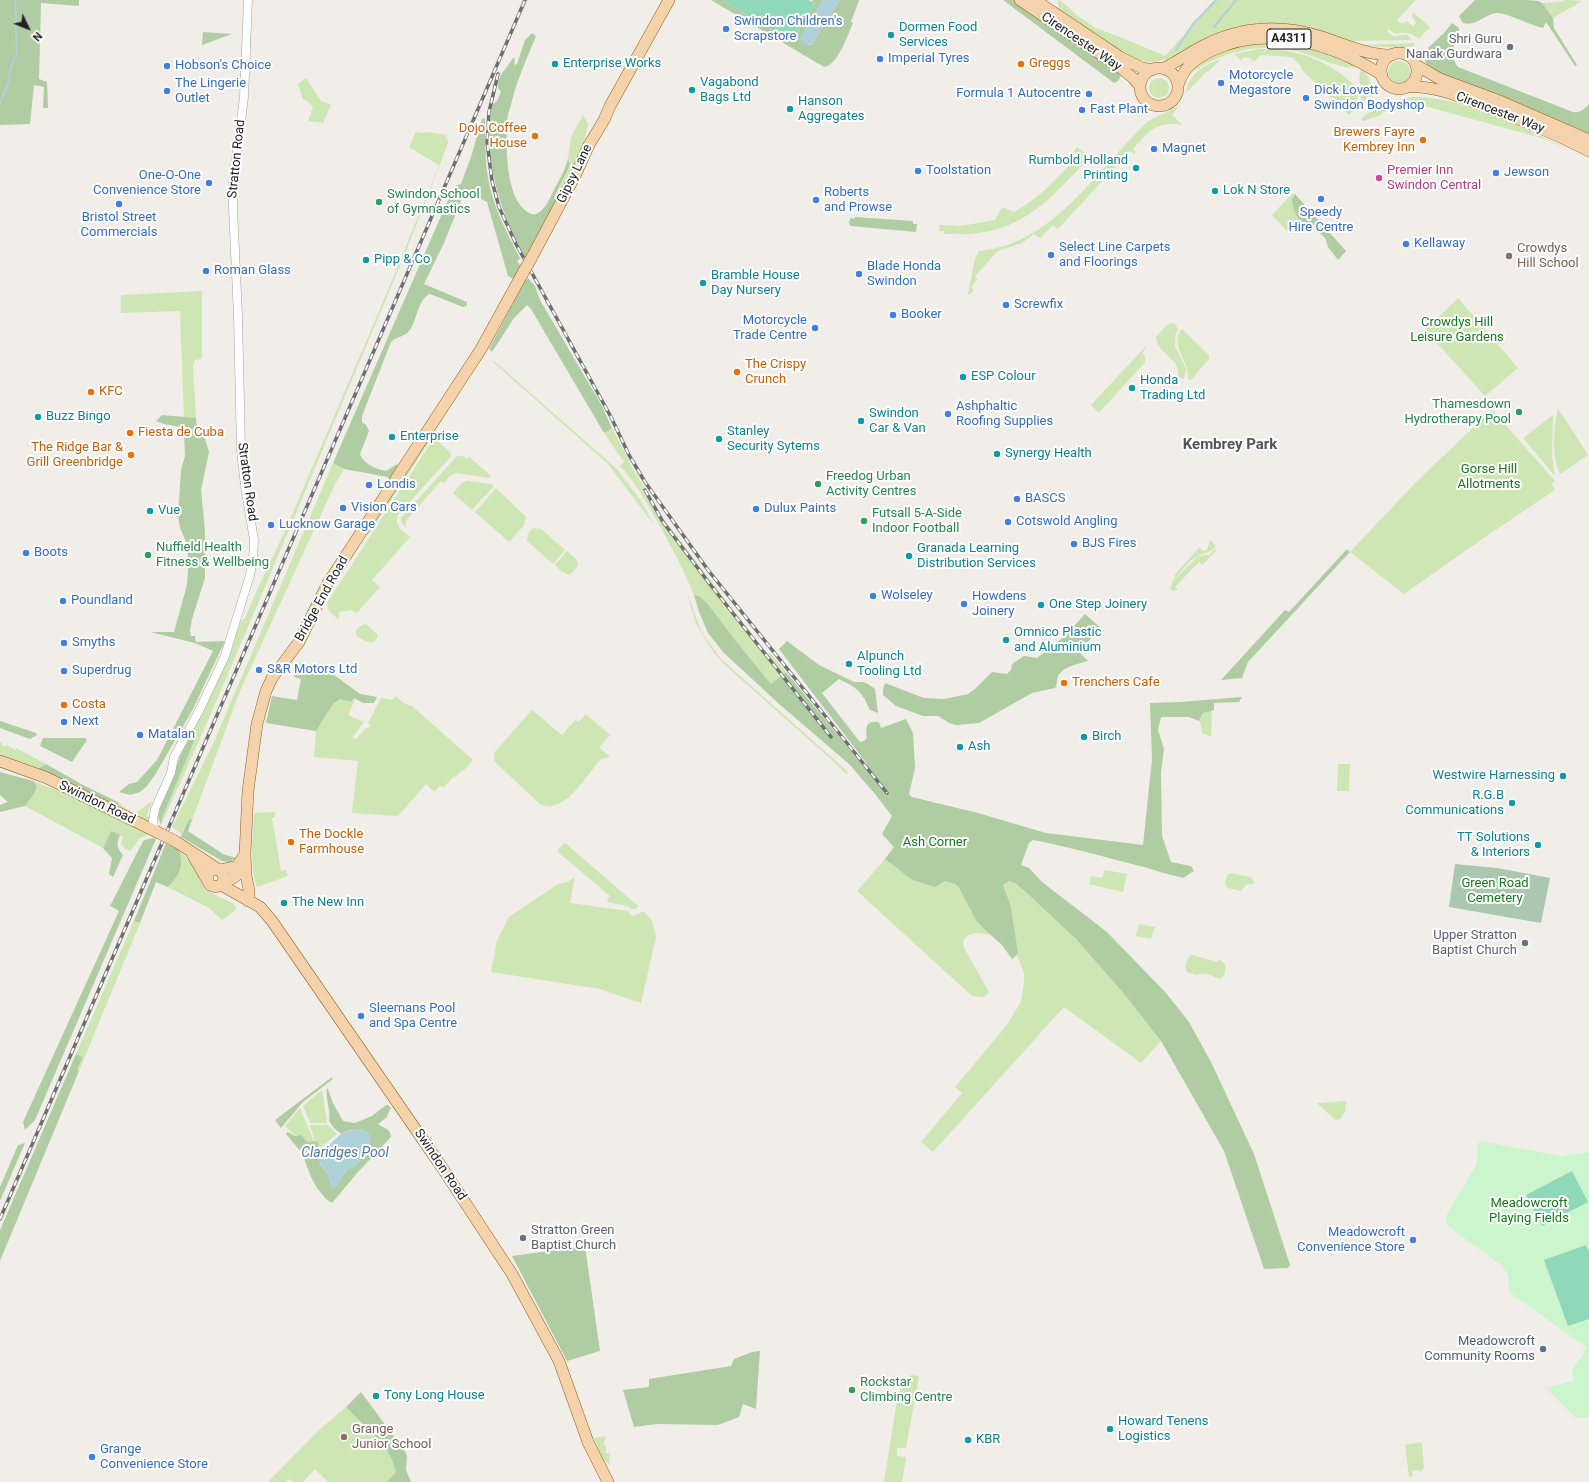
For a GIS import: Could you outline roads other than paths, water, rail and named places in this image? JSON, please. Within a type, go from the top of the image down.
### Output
[{"type":"main road","name":"Gipsy Lane","points":[[481,349],[532,258],[589,145],[669,0]]},
{"type":"main road","name":"Cirencester Way","points":[[1020,0],[1121,68],[1134,78],[1140,86]]},
{"type":"main road","name":"Cirencester Way","points":[[1035,0],[1120,57],[1142,68],[1152,70]]},
{"type":"main road","name":"A4311","points":[[1152,70],[1164,68],[1214,41],[1235,33],[1264,29],[1302,32],[1375,54],[1405,54],[1412,59],[1416,65]]},
{"type":"main road","name":"A4311","points":[[1140,86],[1145,100],[1150,104],[1158,106],[1167,104],[1174,99],[1178,92],[1178,85],[1186,68],[1201,57],[1231,44],[1266,38],[1289,39],[1316,45],[1356,61],[1382,76],[1390,86],[1399,89],[1407,87]]},
{"type":"main road","points":[[1382,76],[1382,65],[1384,61],[1392,55]]},
{"type":"main road","name":"Cirencester Way","points":[[1416,65],[1440,80],[1502,102],[1589,140]]},
{"type":"main road","points":[[1407,87],[1414,80],[1416,75],[1416,65]]},
{"type":"main road","points":[[1164,68],[1174,74],[1178,85]]},
{"type":"main road","points":[[1140,86],[1143,77],[1152,70]]},
{"type":"main road","name":"Cirencester Way","points":[[1407,87],[1432,88],[1469,100],[1527,122],[1589,151]]},
{"type":"main road","name":"Bridge End Road","points":[[248,901],[249,890],[246,880],[245,859],[248,791],[252,751],[260,707],[268,686],[277,671],[299,642],[328,583],[481,349]]},
{"type":"main road","name":"Swindon Road","points":[[0,761],[54,782],[159,833],[175,841],[219,870]]},
{"type":"main road","name":"Swindon Road","points":[[191,852],[207,879]]},
{"type":"main road","points":[[245,859],[239,874],[230,880],[216,887],[208,883],[207,875],[210,871],[237,866],[245,859]]},
{"type":"main road","points":[[219,870],[224,876],[222,884]]},
{"type":"main road","name":"Swindon Road","points":[[222,884],[260,907],[272,921],[443,1169],[502,1259],[538,1320],[557,1356],[588,1442],[608,1482]]},
{"type":"street","name":"Stratton Road","points":[[159,833],[153,824],[153,814],[171,773],[174,757],[226,656],[250,575],[253,556],[253,532],[245,486],[241,450],[238,323],[232,208],[233,182],[243,110],[248,0]]},
{"type":"water","points":[[823,0],[840,0],[813,43],[807,45],[800,39]]},
{"type":"water","name":"Claridges Pool","points":[[354,1129],[364,1130],[369,1134],[371,1140],[369,1149],[354,1167],[346,1172],[338,1185],[332,1190],[328,1174],[319,1162],[320,1153],[341,1134]]},
{"type":"waterway","points":[[0,103],[8,84],[10,70],[17,52],[15,0]]},
{"type":"waterway","points":[[1176,50],[1193,24],[1216,0]]},
{"type":"waterway","points":[[1214,27],[1236,0]]},
{"type":"railway","points":[[0,1219],[525,0]]},
{"type":"railway","points":[[498,74],[489,112],[487,142],[492,181],[499,207],[516,244],[611,417],[629,455],[645,482],[708,570],[887,793]]},
{"type":"railway","points":[[645,490],[663,522],[709,583],[831,737]]},
{"type":"place","name":"Swindon Children's Scrapstore","points":[[726,29]]},
{"type":"place","name":"Dormen Food Services","points":[[891,35]]},
{"type":"place","name":"Shri Guru Nanak Gurdwara","points":[[1510,47]]},
{"type":"place","name":"Imperial Tyres","points":[[880,59]]},
{"type":"place","name":"Enterprise Works","points":[[555,64]]},
{"type":"place","name":"Greggs","points":[[1021,64]]},
{"type":"place","name":"Hobson's Choice","points":[[167,66]]},
{"type":"place","name":"Motorcycle Megastore","points":[[1221,83]]},
{"type":"place","name":"Vagabond Bags Ltd","points":[[692,90]]},
{"type":"place","name":"The Lingerie Outlet","points":[[167,91]]},
{"type":"place","name":"Formula 1 Autocentre","points":[[1089,94]]},
{"type":"place","name":"Dick Lovett Swindon Bodyshop","points":[[1306,98]]},
{"type":"place","name":"Hanson Aggregates","points":[[790,109]]},
{"type":"place","name":"Fast Plant","points":[[1082,110]]},
{"type":"place","name":"Dojo Coffee House","points":[[535,136]]},
{"type":"place","name":"Brewers Fayre Kembrey Inn","points":[[1423,140]]},
{"type":"place","name":"Magnet","points":[[1154,149]]},
{"type":"place","name":"Rumbold Holland Printing","points":[[1136,168]]},
{"type":"place","name":"Toolstation","points":[[918,171]]},
{"type":"place","name":"Jewson","points":[[1496,173]]},
{"type":"place","name":"Premier Inn Swindon Central","points":[[1379,178]]},
{"type":"place","name":"One-O-One Convenience Store","points":[[209,183]]},
{"type":"place","name":"Lok N Store","points":[[1215,191]]},
{"type":"place","name":"Speedy Hire Centre","points":[[1321,199]]},
{"type":"place","name":"Roberts and Prowse","points":[[816,200]]},
{"type":"place","name":"Swindon School of Gymnastics","points":[[379,202]]},
{"type":"place","name":"Bristol Street Commercials","points":[[119,204]]},
{"type":"place","name":"Kellaway","points":[[1406,244]]},
{"type":"place","name":"Select Line Carpets and Floorings","points":[[1051,255]]},
{"type":"place","name":"Crowdys Hill School","points":[[1509,256]]},
{"type":"place","name":"Pipp & Co","points":[[366,260]]},
{"type":"place","name":"Roman Glass","points":[[206,271]]},
{"type":"place","name":"Blade Honda Swindon","points":[[859,274]]},
{"type":"place","name":"Bramble House Day Nursery","points":[[703,283]]},
{"type":"place","name":"Screwfix","points":[[1006,305]]},
{"type":"place","name":"Booker","points":[[893,315]]},
{"type":"place","name":"Motorcycle Trade Centre","points":[[815,328]]},
{"type":"place","name":"The Crispy Crunch","points":[[737,372]]},
{"type":"place","name":"ESP Colour","points":[[963,377]]},
{"type":"place","name":"Honda Trading Ltd","points":[[1132,388]]},
{"type":"place","name":"KFC","points":[[91,392]]},
{"type":"place","name":"Thamesdown Hydrotherapy Pool","points":[[1519,412]]},
{"type":"place","name":"Ashphaltic Roofing Supplies","points":[[948,414]]},
{"type":"place","name":"Buzz Bingo","points":[[38,417]]},
{"type":"place","name":"Swindon Car & Van","points":[[861,421]]},
{"type":"place","name":"Fiesta de Cuba","points":[[130,433]]},
{"type":"place","name":"Enterprise","points":[[392,437]]},
{"type":"place","name":"Stanley Security Sytems","points":[[719,439]]},
{"type":"place","name":"Synergy Health","points":[[997,454]]},
{"type":"place","name":"The Ridge Bar & Grill Greenbridge","points":[[131,455]]},
{"type":"place","name":"Freedog Urban Activity Centres","points":[[818,484]]},
{"type":"place","name":"Londis","points":[[369,485]]},
{"type":"place","name":"BASCS","points":[[1017,499]]},
{"type":"place","name":"Vision Cars","points":[[343,508]]},
{"type":"place","name":"Dulux Paints","points":[[756,509]]},
{"type":"place","name":"Vue","points":[[150,511]]},
{"type":"place","name":"Futsall 5-A-Side Indoor Football","points":[[864,521]]},
{"type":"place","name":"Cotswold Angling","points":[[1008,522]]},
{"type":"place","name":"Lucknow Garage","points":[[271,525]]},
{"type":"place","name":"BJS Fires","points":[[1074,544]]},
{"type":"place","name":"Boots","points":[[26,553]]},
{"type":"place","name":"Nuffield Health Fitness & Wellbeing","points":[[148,555]]},
{"type":"place","name":"Granada Learning Distribution Services","points":[[909,556]]},
{"type":"place","name":"Wolseley","points":[[873,596]]},
{"type":"place","name":"Poundland","points":[[63,601]]},
{"type":"place","name":"Howdens Joinery","points":[[964,604]]},
{"type":"place","name":"One Step Joinery","points":[[1041,605]]},
{"type":"place","name":"Omnico Plastic and Aluminium","points":[[1006,640]]},
{"type":"place","name":"Smyths","points":[[64,643]]},
{"type":"place","name":"Alpunch Tooling Ltd","points":[[849,664]]},
{"type":"place","name":"S&R Motors Ltd","points":[[259,670]]},
{"type":"place","name":"Superdrug","points":[[64,671]]},
{"type":"place","name":"Trenchers Cafe","points":[[1064,683]]},
{"type":"place","name":"Costa","points":[[64,705]]},
{"type":"place","name":"Next","points":[[64,722]]},
{"type":"place","name":"Matalan","points":[[140,735]]},
{"type":"place","name":"Birch","points":[[1084,737]]},
{"type":"place","name":"Ash","points":[[960,747]]},
{"type":"place","name":"Westwire Harnessing","points":[[1563,776]]},
{"type":"place","name":"R.G.B Communications","points":[[1512,803]]},
{"type":"place","name":"The Dockle Farmhouse","points":[[291,842]]},
{"type":"place","name":"TT Solutions & Interiors","points":[[1538,845]]},
{"type":"place","name":"The New Inn","points":[[284,903]]},
{"type":"place","name":"Upper Stratton Baptist Church","points":[[1525,943]]},
{"type":"place","name":"Sleemans Pool and Spa Centre","points":[[361,1016]]},
{"type":"place","name":"Stratton Green Baptist Church","points":[[523,1238]]},
{"type":"place","name":"Meadowcroft Convenience Store","points":[[1413,1240]]},
{"type":"place","name":"Meadowcroft Community Rooms","points":[[1543,1349]]},
{"type":"place","name":"Rockstar Climbing Centre","points":[[852,1390]]},
{"type":"place","name":"Tony Long House","points":[[376,1396]]},
{"type":"place","name":"Howard Tenens Logistics","points":[[1110,1429]]},
{"type":"place","name":"Grange Junior School","points":[[344,1437]]},
{"type":"place","name":"KBR","points":[[968,1440]]},
{"type":"place","name":"Grange Convenience Store","points":[[92,1457]]},
{"type":"district","name":"Kembrey Park","points":[[1230,445]]},
{"type":"park label","name":"Crowdys Hill Leisure Gardens","points":[[1457,330]]},
{"type":"park label","name":"Gorse Hill Allotments","points":[[1489,478]]},
{"type":"park label","name":"Ash Corner","points":[[935,843]]},
{"type":"park label","name":"Green Road Cemetery","points":[[1495,892]]},
{"type":"park label","name":"Meadowcroft Playing Fields","points":[[1529,1212]]}]
